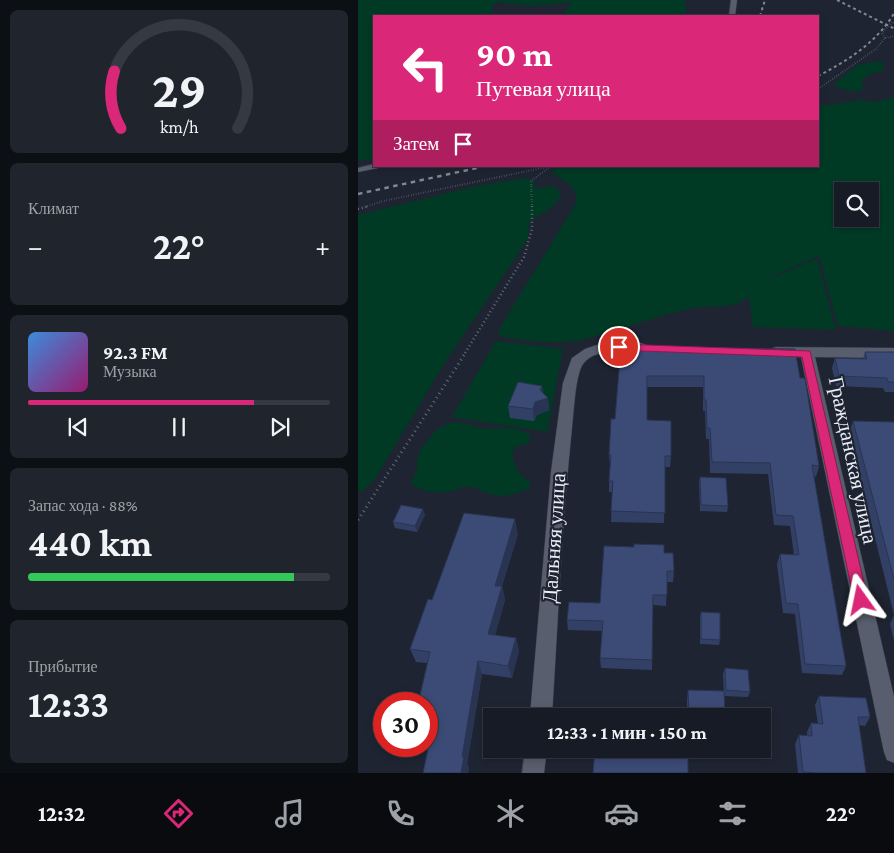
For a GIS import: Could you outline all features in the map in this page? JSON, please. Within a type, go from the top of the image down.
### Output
[{"type":"street","name":"Дальняя улица","points":[[542,708],[559,472],[569,390],[577,361],[590,352],[603,348],[658,348]]},
{"type":"street","points":[[757,352],[894,353]]},
{"type":"street","name":"Гражданская улица","points":[[807,353],[894,752]]},
{"type":"street","points":[[533,773],[535,758]]},
{"type":"lane","points":[[732,15],[734,0]]},
{"type":"lane","points":[[358,170],[373,166]]},
{"type":"path","points":[[885,38],[882,33],[894,22]]},
{"type":"path","points":[[819,89],[876,49],[885,38],[894,36]]},
{"type":"path","points":[[358,209],[383,201],[545,167]]},
{"type":"path","points":[[358,520],[524,257],[532,229],[531,181],[549,167]]},
{"type":"green space","points":[[358,0],[685,0],[686,15],[562,15],[572,2],[529,6],[499,2],[493,5],[491,15],[373,15],[373,159],[358,161]]},
{"type":"green space","points":[[878,61],[885,63],[883,66],[884,70],[868,75],[862,81],[863,89],[852,91],[835,86],[835,83],[858,65]]},
{"type":"green space","points":[[894,97],[894,331],[838,326],[819,256],[766,279],[817,259],[836,330],[753,327],[749,296],[730,305],[694,308],[579,341],[537,342],[499,336],[499,329],[575,205],[577,195],[569,184],[552,172],[553,169],[558,167],[819,167],[819,106],[863,100],[874,102]]},
{"type":"green space","points":[[526,178],[534,181],[535,189],[551,186],[557,188],[561,195],[552,207],[530,220],[527,240],[444,364],[375,479],[364,490],[358,492],[358,215],[477,186]]},
{"type":"green space","points":[[496,341],[563,349],[547,432],[452,417]]},
{"type":"green space","points":[[452,422],[484,428],[521,430],[531,437],[527,444],[515,447],[512,454],[518,470],[530,482],[530,487],[516,493],[499,496],[472,487],[437,492],[425,491],[411,484],[417,469],[417,459],[421,449],[436,430]]},
{"type":"building","points":[[621,346],[795,349],[800,378],[805,378],[819,466],[812,465],[846,666],[805,664],[798,604],[786,603],[780,554],[799,555],[793,516],[776,515],[770,463],[712,462],[710,428],[707,428],[706,400],[704,400],[704,376],[647,376],[647,420],[671,421],[671,456],[665,456],[665,513],[611,511],[613,481],[609,481],[611,455],[609,455],[611,419],[615,419]]},
{"type":"building","points":[[865,352],[895,352],[895,382],[888,382],[887,378],[839,376],[835,358],[867,359]]},
{"type":"building","points":[[518,382],[542,386],[540,390],[548,398],[535,402],[533,409],[508,406]]},
{"type":"building","points":[[853,421],[895,422],[895,583]]},
{"type":"building","points":[[700,477],[726,478],[728,506],[701,505]]},
{"type":"building","points":[[401,505],[423,509],[415,526],[393,522]]},
{"type":"building","points":[[464,513],[515,519],[495,586],[502,586],[488,634],[516,638],[508,666],[478,661],[461,773],[423,773],[426,757],[438,757],[438,692],[421,692],[430,652],[410,649],[428,599],[432,600]]},
{"type":"building","points":[[634,544],[664,545],[664,553],[673,553],[674,571],[667,571],[667,595],[653,595],[652,660],[600,658],[603,621],[567,620],[569,602],[600,603],[604,546],[634,547]]},
{"type":"building","points":[[701,612],[720,613],[720,640],[701,639]]},
{"type":"building","points":[[725,668],[748,670],[750,692],[726,690]]},
{"type":"building","points":[[688,690],[724,691],[725,708],[689,708]]},
{"type":"building","points":[[819,696],[866,698],[870,717],[858,717],[866,773],[803,772],[799,735],[812,736],[811,723],[823,724]]},
{"type":"building","points":[[594,758],[688,758],[688,773],[593,773]]},
{"type":"railway","points":[[760,15],[765,0]]},
{"type":"railway","points":[[837,0],[886,25]]},
{"type":"railway","points":[[886,25],[895,12]]},
{"type":"railway","points":[[819,75],[861,49],[886,25]]},
{"type":"railway","points":[[886,25],[895,29]]},
{"type":"railway","points":[[358,194],[481,167]]},
{"type":"route","points":[[619,347],[807,353],[861,600]]}]
